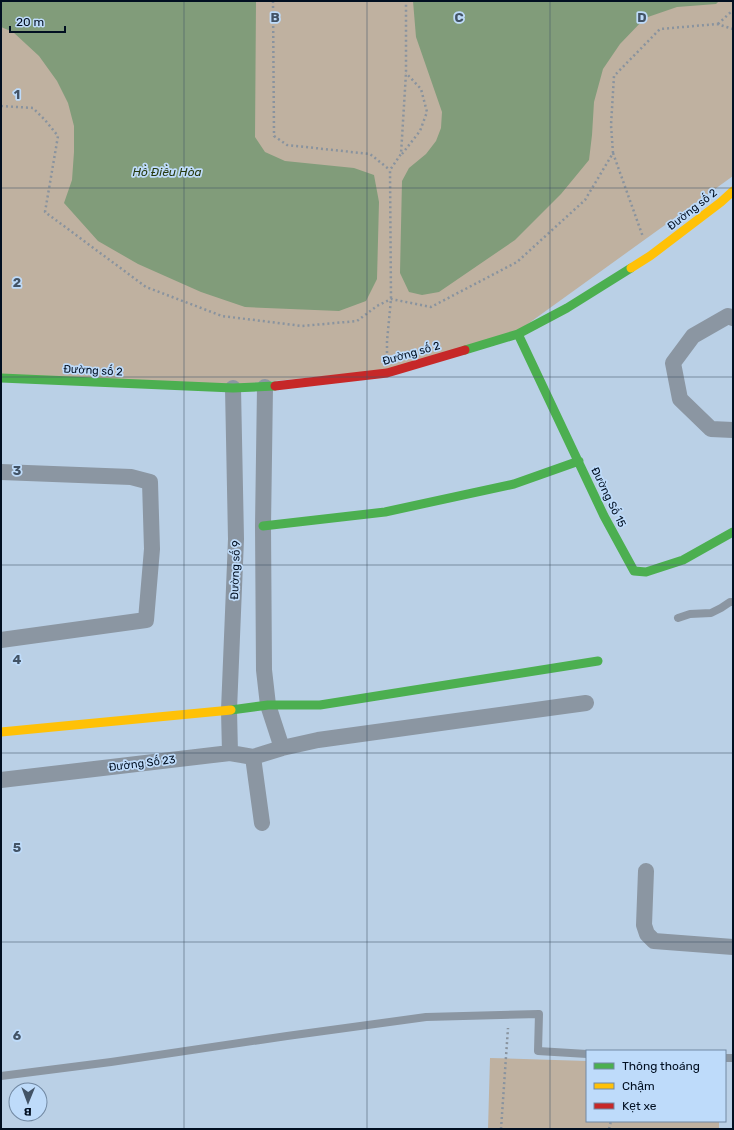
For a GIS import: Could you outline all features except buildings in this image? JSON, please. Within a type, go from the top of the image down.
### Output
[{"type":"street","name":"Đường số 2","points":[[1,378],[233,388],[265,388],[387,374],[518,334],[568,308],[650,256],[721,202],[733,191]]},
{"type":"street","points":[[733,318],[728,316],[693,336],[673,363],[680,399],[711,429],[733,430]]},
{"type":"street","name":"Đường Số 15","points":[[518,334],[604,516],[634,571],[646,572],[683,560],[733,532]]},
{"type":"street","name":"Đường số 9","points":[[230,753],[229,710],[236,539],[233,388]]},
{"type":"street","points":[[265,388],[263,526],[264,670],[268,705],[282,748]]},
{"type":"street","points":[[263,526],[385,512],[514,484],[579,461]]},
{"type":"street","points":[[1,472],[131,477],[150,482],[152,549],[146,620],[1,640]]},
{"type":"street","points":[[1,732],[268,705],[320,705],[598,661]]},
{"type":"street","name":"Đường Số 23","points":[[1,780],[230,753],[253,757],[282,748],[318,740],[586,703]]},
{"type":"street","points":[[253,757],[262,823]]},
{"type":"street","points":[[646,871],[644,925],[654,942],[733,947]]},
{"type":"lane","points":[[678,618],[690,614],[711,613],[730,602],[733,602]]},
{"type":"lane","points":[[1,1076],[111,1062],[295,1034],[426,1017],[539,1014],[538,1051],[586,1054]]},
{"type":"path","points":[[273,1],[274,136],[287,145],[370,154],[390,170]]},
{"type":"path","points":[[401,154],[406,73],[406,1]]},
{"type":"path","points":[[717,24],[733,10]]},
{"type":"path","points":[[650,256],[613,153],[611,125],[614,76],[660,29],[717,24],[733,29]]},
{"type":"path","points":[[387,374],[386,341],[391,299],[390,170],[420,131],[427,112],[421,89],[406,73]]},
{"type":"path","points":[[1,106],[33,108],[58,136],[45,212],[146,287],[222,316],[302,326],[357,321],[377,306],[391,299],[431,307],[517,262],[585,200],[613,153]]},
{"type":"path","points":[[501,1129],[509,1014]]},
{"type":"shaded area","points":[[1,1],[733,1],[733,176],[518,331],[387,370],[233,385],[1,377]]},
{"type":"shaded area","points":[[490,1058],[586,1061],[586,1122],[719,1122],[719,1129],[488,1129]]},
{"type":"water","name":"Hồ Điều Hòa","points":[[1,1],[256,1],[255,137],[265,152],[285,161],[354,168],[374,175],[379,202],[377,279],[366,301],[339,311],[245,307],[201,292],[138,264],[98,241],[64,203],[72,180],[74,152],[74,126],[68,103],[57,81],[39,56],[13,32],[1,27]]},
{"type":"water","points":[[413,1],[719,1],[716,4],[677,7],[645,18],[620,44],[603,69],[594,102],[589,160],[561,194],[515,240],[439,292],[422,295],[409,292],[400,273],[402,181],[409,168],[426,154],[436,141],[441,128],[442,112],[416,37]]},
{"type":"traffic: fast","points":[[465,350],[518,334],[567,308],[631,268]]},
{"type":"traffic: fast","points":[[518,334],[604,516],[634,571],[646,572],[683,560],[733,532]]},
{"type":"traffic: fast","points":[[1,378],[233,388],[275,386]]},
{"type":"traffic: fast","points":[[263,526],[385,512],[514,484],[579,461]]},
{"type":"traffic: fast","points":[[231,710],[268,705],[320,705],[598,661]]},
{"type":"traffic: slow","points":[[631,268],[650,256],[721,202],[733,191]]},
{"type":"traffic: slow","points":[[1,732],[231,710]]},
{"type":"traffic: jam","points":[[275,386],[387,373],[465,350]]}]
